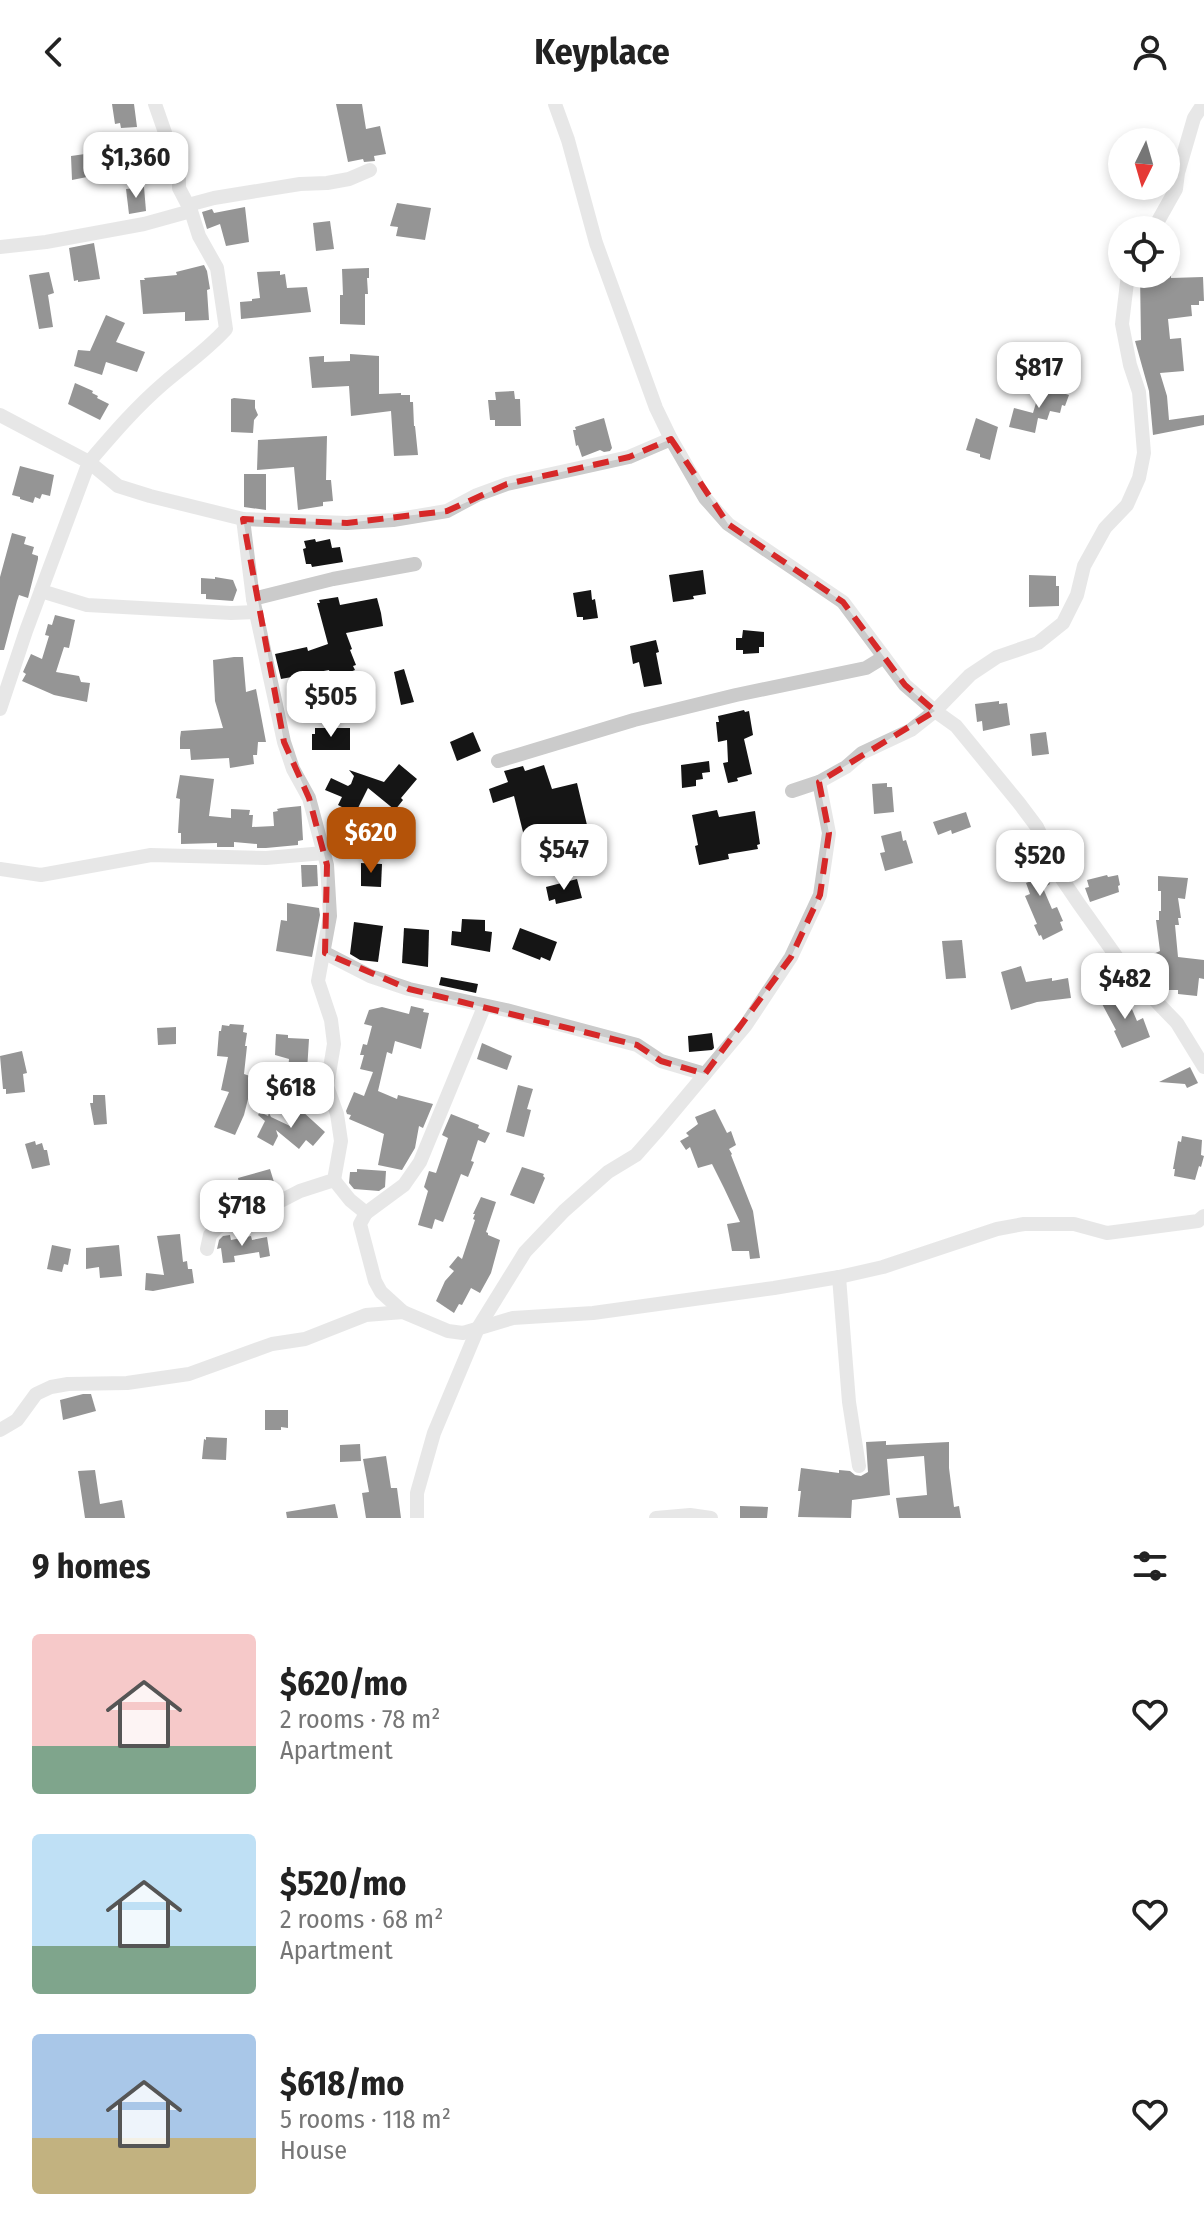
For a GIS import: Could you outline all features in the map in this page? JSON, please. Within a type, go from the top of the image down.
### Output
[{"type":"street","points":[[0,709],[89,462],[143,403],[226,329],[217,268],[199,236],[190,208],[179,188],[179,178],[155,104]]},
{"type":"street","points":[[555,104],[596,243],[656,408],[705,498],[728,524],[843,602],[905,685],[956,726],[1037,827],[1062,879],[1079,904],[1126,970],[1177,1023],[1204,1067]]},
{"type":"street","points":[[1161,216],[1176,189],[1194,118],[1203,104]]},
{"type":"street","points":[[0,247],[144,224],[214,198],[300,184],[327,183],[349,179],[370,170]]},
{"type":"street","points":[[792,791],[819,782],[846,767],[862,753],[911,730],[935,711],[970,675],[997,657],[1038,643],[1063,623],[1077,595],[1084,566],[1105,528],[1127,505],[1139,478],[1144,453],[1139,392],[1122,324],[1126,288]]},
{"type":"street","points":[[0,415],[89,462],[118,486],[150,496],[243,519],[347,523],[393,520],[447,511],[507,484],[629,457],[671,439]]},
{"type":"street","points":[[243,519],[254,605],[284,742],[293,769],[309,798],[327,865],[330,916],[318,981],[331,1020],[334,1044],[327,1086],[337,1114],[341,1141],[334,1180],[350,1200],[366,1213]]},
{"type":"street","points":[[41,591],[87,605],[231,613],[333,579],[415,564]]},
{"type":"street","points":[[498,761],[634,720],[866,668],[884,657]]},
{"type":"street","points":[[417,1518],[417,1493],[434,1433],[478,1328],[525,1252],[564,1211],[608,1172],[636,1155],[746,1025],[791,957],[820,895],[829,833],[819,782]]},
{"type":"street","points":[[0,869],[41,875],[151,855],[266,858],[324,853]]},
{"type":"street","points":[[325,953],[370,976],[409,989],[506,1010],[637,1045],[661,1061],[705,1074]]},
{"type":"street","points":[[484,1007],[420,1162],[404,1185],[366,1213],[360,1224],[375,1281],[381,1292],[403,1312],[448,1331],[463,1333],[513,1318],[593,1313],[839,1277],[883,1267],[997,1229],[1024,1224],[1074,1224],[1107,1233],[1198,1221],[1204,1216]]},
{"type":"street","points":[[207,1249],[210,1235],[218,1227],[258,1216],[265,1209],[300,1191],[334,1180]]},
{"type":"street","points":[[839,1277],[849,1402],[859,1466]]},
{"type":"street","points":[[0,1430],[17,1420],[36,1394],[51,1387],[127,1383],[189,1374],[272,1344],[305,1339],[366,1315],[403,1312]]},
{"type":"street","points":[[661,1517],[690,1515],[711,1518]]},
{"type":"highlighted area","points":[[671,439],[728,524],[843,602],[905,685],[935,711],[819,782],[829,833],[820,895],[791,957],[705,1074],[661,1061],[637,1045],[409,989],[325,953],[327,865],[309,798],[284,742],[243,519],[347,523],[447,511],[507,484],[629,457]]},
{"type":"building","points":[[112,104],[134,104],[137,127],[121,128],[120,123],[115,124]]},
{"type":"building","points":[[336,104],[362,104],[366,129],[380,126],[386,154],[374,156],[375,161],[364,162],[363,159],[348,162]]},
{"type":"building","points":[[104,147],[106,161],[101,161],[104,180],[93,182],[92,176],[72,180],[71,156],[92,153],[92,149]]},
{"type":"building","points":[[144,187],[146,211],[129,214],[126,189]]},
{"type":"building","points":[[397,203],[431,208],[425,240],[396,236],[398,227],[390,226]]},
{"type":"building","points":[[245,207],[249,242],[226,246],[220,224],[207,229],[202,212]]},
{"type":"building","points":[[330,221],[334,249],[316,251],[313,223]]},
{"type":"building","points":[[94,243],[100,279],[74,281],[69,248]]},
{"type":"building","points":[[204,265],[210,289],[207,290],[209,320],[185,321],[185,312],[143,314],[140,280],[177,275],[176,272]]},
{"type":"building","points":[[369,268],[365,325],[340,324],[342,269]]},
{"type":"building","points":[[280,271],[280,275],[285,274],[287,288],[307,287],[311,312],[241,319],[240,302],[260,298],[257,272]]},
{"type":"building","points":[[49,272],[54,293],[48,295],[53,327],[39,329],[29,275]]},
{"type":"building","points":[[1203,277],[1204,301],[1191,305],[1192,316],[1168,319],[1170,339],[1181,338],[1184,371],[1160,373],[1167,396],[1169,420],[1204,415],[1204,425],[1153,435],[1149,391],[1135,341],[1141,340],[1140,288],[1180,288],[1180,278]]},
{"type":"building","points":[[106,315],[125,323],[116,342],[145,352],[137,372],[106,362],[102,375],[74,366],[78,350],[90,351]]},
{"type":"building","points":[[350,354],[379,356],[379,394],[410,395],[418,455],[394,456],[391,411],[351,416],[349,386],[312,388],[309,357],[324,356],[324,362],[350,361]]},
{"type":"building","points":[[75,383],[93,391],[97,398],[109,404],[100,420],[68,404]]},
{"type":"building","points":[[1041,386],[1069,395],[1060,413],[1050,411],[1047,420],[1038,418],[1035,433],[1009,427],[1014,408],[1033,413]]},
{"type":"building","points":[[514,391],[515,399],[520,399],[521,426],[495,426],[495,420],[490,420],[488,400],[496,400],[495,392]]},
{"type":"building","points":[[231,399],[255,400],[258,415],[254,420],[253,433],[231,432]]},
{"type":"building","points":[[604,418],[612,448],[582,457],[573,430]]},
{"type":"building","points":[[976,418],[998,427],[990,460],[966,450]]},
{"type":"building","points":[[327,436],[326,480],[331,480],[333,501],[298,510],[294,467],[257,470],[258,440]]},
{"type":"building","points":[[20,466],[54,475],[50,496],[42,494],[40,499],[35,497],[33,503],[12,495]]},
{"type":"building","points":[[244,474],[266,474],[266,510],[244,507]]},
{"type":"building","points":[[12,533],[26,537],[24,544],[34,547],[32,554],[38,559],[28,598],[19,595],[4,650],[0,650],[0,577]]},
{"type":"building","points":[[315,539],[316,542],[330,539],[332,548],[340,547],[343,562],[312,567],[306,564],[304,541]]},
{"type":"building","points":[[703,570],[706,594],[673,602],[669,575]]},
{"type":"building","points":[[1029,575],[1056,576],[1059,606],[1029,607]]},
{"type":"building","points":[[201,578],[233,580],[237,590],[233,601],[206,599],[206,594],[201,594]]},
{"type":"building","points":[[591,590],[598,618],[583,620],[583,617],[577,617],[573,593]]},
{"type":"building","points":[[338,597],[340,605],[377,598],[381,613],[383,626],[346,633],[355,670],[340,676],[338,673],[331,676],[329,670],[281,679],[275,654],[307,647],[308,651],[328,644],[317,603]]},
{"type":"building","points":[[55,615],[75,620],[69,648],[64,647],[56,672],[79,676],[81,682],[90,683],[87,702],[54,695],[22,681],[31,654],[42,659],[49,636],[45,635],[48,624],[52,625]]},
{"type":"building","points":[[743,630],[764,632],[764,647],[759,647],[759,653],[743,654],[743,650],[736,650],[736,638],[742,638]]},
{"type":"building","points":[[656,640],[662,684],[644,687],[639,662],[633,664],[630,646]]},
{"type":"building","points":[[243,657],[246,692],[256,689],[266,742],[258,742],[257,755],[253,755],[254,764],[230,768],[229,758],[191,760],[190,749],[180,749],[181,731],[223,728],[215,701],[213,660]]},
{"type":"building","points":[[404,669],[414,702],[401,705],[394,672]]},
{"type":"building","points":[[999,701],[999,704],[1007,703],[1010,725],[983,731],[982,721],[977,722],[975,704]]},
{"type":"building","points":[[749,711],[753,735],[744,739],[752,774],[728,783],[723,763],[728,762],[727,740],[718,742],[716,722],[719,722],[718,716]]},
{"type":"building","points":[[315,728],[350,728],[350,750],[312,750]]},
{"type":"building","points":[[473,732],[481,751],[457,761],[450,742]]},
{"type":"building","points":[[1046,732],[1049,754],[1032,756],[1030,734]]},
{"type":"building","points":[[709,761],[710,772],[702,773],[703,779],[696,780],[696,786],[682,788],[681,765]]},
{"type":"building","points":[[399,764],[417,779],[395,810],[368,788],[355,814],[338,805],[342,797],[325,790],[331,778],[348,786],[351,784],[354,776],[349,770],[384,782]]},
{"type":"building","points":[[544,765],[552,789],[577,783],[587,825],[525,840],[514,796],[493,803],[489,789],[508,782],[504,771],[523,766],[525,771]]},
{"type":"building","points":[[180,775],[214,779],[209,816],[231,818],[231,809],[250,810],[252,827],[274,826],[273,812],[277,809],[301,806],[303,840],[298,841],[298,845],[266,848],[234,842],[234,847],[217,847],[217,843],[181,844],[181,833],[178,833],[180,799],[176,798]]},
{"type":"building","points":[[887,783],[887,787],[892,787],[894,812],[874,814],[872,784]]},
{"type":"building","points":[[717,810],[719,817],[755,811],[760,844],[757,845],[758,849],[728,854],[729,859],[699,865],[692,815]]},
{"type":"building","points":[[966,812],[971,827],[938,835],[933,822]]},
{"type":"building","points":[[901,831],[913,863],[885,871],[880,853],[885,852],[881,836]]},
{"type":"building","points":[[1031,849],[1050,884],[1043,888],[1052,909],[1057,907],[1063,921],[1060,922],[1063,930],[1043,940],[1034,925],[1037,924],[1025,896],[1030,894],[1026,883],[1031,881],[1017,856]]},
{"type":"building","points":[[361,863],[382,864],[381,887],[361,886]]},
{"type":"building","points":[[301,865],[317,865],[318,886],[302,887]]},
{"type":"building","points":[[1118,875],[1119,892],[1090,902],[1085,888],[1089,887],[1087,880]]},
{"type":"building","points":[[1158,876],[1188,878],[1185,899],[1178,898],[1181,918],[1178,918],[1179,925],[1175,925],[1178,957],[1204,960],[1204,979],[1199,978],[1197,996],[1178,994],[1178,990],[1164,990],[1164,978],[1153,982],[1144,974],[1139,960],[1160,951],[1156,920],[1159,920],[1161,911]]},
{"type":"building","points":[[577,879],[582,898],[556,904],[555,899],[549,901],[546,887]]},
{"type":"building","points":[[287,903],[319,908],[312,957],[276,951],[281,920],[287,921]]},
{"type":"building","points":[[462,919],[485,920],[485,931],[492,932],[490,952],[451,945],[452,931],[461,932]]},
{"type":"building","points":[[354,922],[383,926],[378,962],[360,960],[350,954]]},
{"type":"building","points":[[404,928],[429,930],[428,967],[402,963]]},
{"type":"building","points":[[520,928],[557,942],[550,961],[512,949]]},
{"type":"building","points":[[962,940],[966,978],[946,979],[942,941]]},
{"type":"building","points":[[1021,966],[1026,982],[1068,978],[1071,998],[1037,1002],[1011,1010],[1001,972]]},
{"type":"building","points":[[441,977],[478,984],[476,993],[439,985]]},
{"type":"building","points":[[1121,993],[1122,996],[1126,995],[1137,1021],[1143,1018],[1150,1037],[1122,1048],[1101,1002]]},
{"type":"building","points":[[411,1006],[429,1013],[421,1049],[395,1041],[392,1054],[387,1052],[378,1091],[397,1099],[398,1095],[433,1104],[423,1128],[419,1126],[415,1148],[402,1170],[378,1165],[384,1134],[349,1119],[351,1115],[346,1111],[354,1092],[364,1096],[373,1072],[360,1069],[363,1044],[367,1045],[372,1026],[364,1024],[369,1010],[382,1007],[409,1014]]},
{"type":"building","points":[[222,1025],[244,1025],[247,1046],[244,1074],[257,1081],[255,1092],[250,1091],[235,1135],[214,1127],[229,1092],[221,1090],[228,1057],[217,1056],[219,1031]]},
{"type":"building","points":[[176,1027],[176,1044],[158,1045],[157,1028]]},
{"type":"building","points":[[712,1033],[712,1050],[689,1052],[688,1036]]},
{"type":"building","points":[[276,1034],[309,1039],[308,1087],[303,1086],[301,1098],[291,1097],[292,1093],[286,1092],[289,1059],[275,1055]]},
{"type":"building","points":[[482,1043],[512,1056],[507,1070],[477,1059]]},
{"type":"building","points":[[22,1051],[27,1073],[23,1074],[25,1092],[6,1094],[0,1056]]},
{"type":"building","points":[[1190,1067],[1198,1083],[1187,1088],[1185,1084],[1159,1082]]},
{"type":"building","points":[[518,1085],[533,1089],[524,1137],[506,1132]]},
{"type":"building","points":[[93,1095],[105,1095],[107,1124],[94,1125],[90,1103],[93,1103]]},
{"type":"building","points":[[715,1109],[727,1133],[731,1131],[736,1145],[729,1149],[753,1211],[760,1258],[750,1259],[749,1251],[732,1251],[727,1224],[740,1222],[724,1188],[712,1164],[698,1168],[690,1147],[686,1150],[680,1141],[689,1136],[686,1133],[698,1124],[695,1117]]},
{"type":"building","points":[[302,1111],[325,1132],[313,1146],[306,1140],[299,1149],[276,1130],[278,1136],[273,1146],[257,1137],[265,1121],[258,1115],[260,1112],[268,1116],[269,1113],[290,1126]]},
{"type":"building","points":[[451,1114],[490,1133],[485,1143],[478,1140],[468,1177],[461,1174],[443,1222],[435,1219],[432,1229],[418,1225],[428,1191],[424,1187],[429,1171],[436,1173],[448,1138],[442,1135]]},
{"type":"building","points":[[1182,1136],[1202,1140],[1201,1155],[1204,1156],[1195,1180],[1174,1176],[1178,1141],[1181,1142]]},
{"type":"building","points":[[35,1141],[36,1145],[42,1143],[44,1150],[47,1150],[50,1165],[32,1169],[25,1144]]},
{"type":"building","points":[[522,1167],[544,1174],[534,1204],[510,1195]]},
{"type":"building","points":[[270,1169],[277,1192],[258,1202],[255,1196],[242,1199],[238,1178]]},
{"type":"building","points":[[357,1169],[386,1171],[385,1187],[379,1191],[354,1189],[349,1183],[350,1172],[357,1172]]},
{"type":"building","points":[[481,1197],[496,1202],[486,1232],[500,1240],[491,1273],[480,1293],[471,1288],[454,1313],[436,1301],[445,1281],[454,1271],[449,1267],[458,1256],[462,1259],[475,1220],[473,1214]]},
{"type":"building","points":[[180,1234],[183,1262],[187,1261],[188,1269],[192,1269],[194,1283],[145,1290],[146,1273],[164,1275],[157,1236]]},
{"type":"building","points":[[230,1235],[231,1240],[267,1237],[270,1256],[260,1258],[259,1252],[234,1256],[235,1262],[223,1263],[221,1248],[217,1249],[219,1240]]},
{"type":"building","points":[[52,1245],[71,1249],[68,1265],[64,1264],[62,1272],[47,1269]]},
{"type":"building","points":[[119,1245],[122,1276],[100,1278],[99,1267],[86,1269],[86,1248]]},
{"type":"building","points":[[91,1394],[96,1411],[63,1420],[60,1400]]},
{"type":"building","points":[[265,1410],[288,1410],[288,1428],[265,1430]]},
{"type":"building","points":[[206,1437],[227,1438],[226,1460],[202,1459]]},
{"type":"building","points":[[886,1441],[886,1445],[949,1442],[954,1507],[959,1506],[961,1518],[899,1518],[896,1498],[927,1495],[924,1456],[887,1459],[890,1495],[852,1500],[851,1518],[798,1517],[801,1468],[839,1473],[839,1470],[850,1471],[861,1476],[868,1472],[866,1442]]},
{"type":"building","points":[[360,1444],[361,1461],[340,1462],[340,1445]]},
{"type":"building","points":[[386,1456],[391,1488],[397,1488],[401,1518],[366,1518],[362,1493],[369,1492],[363,1459]]},
{"type":"building","points":[[95,1470],[100,1504],[122,1500],[125,1518],[85,1518],[78,1471]]},
{"type":"building","points":[[335,1504],[338,1518],[287,1518],[286,1512]]},
{"type":"building","points":[[740,1506],[768,1507],[767,1518],[740,1518]]}]
